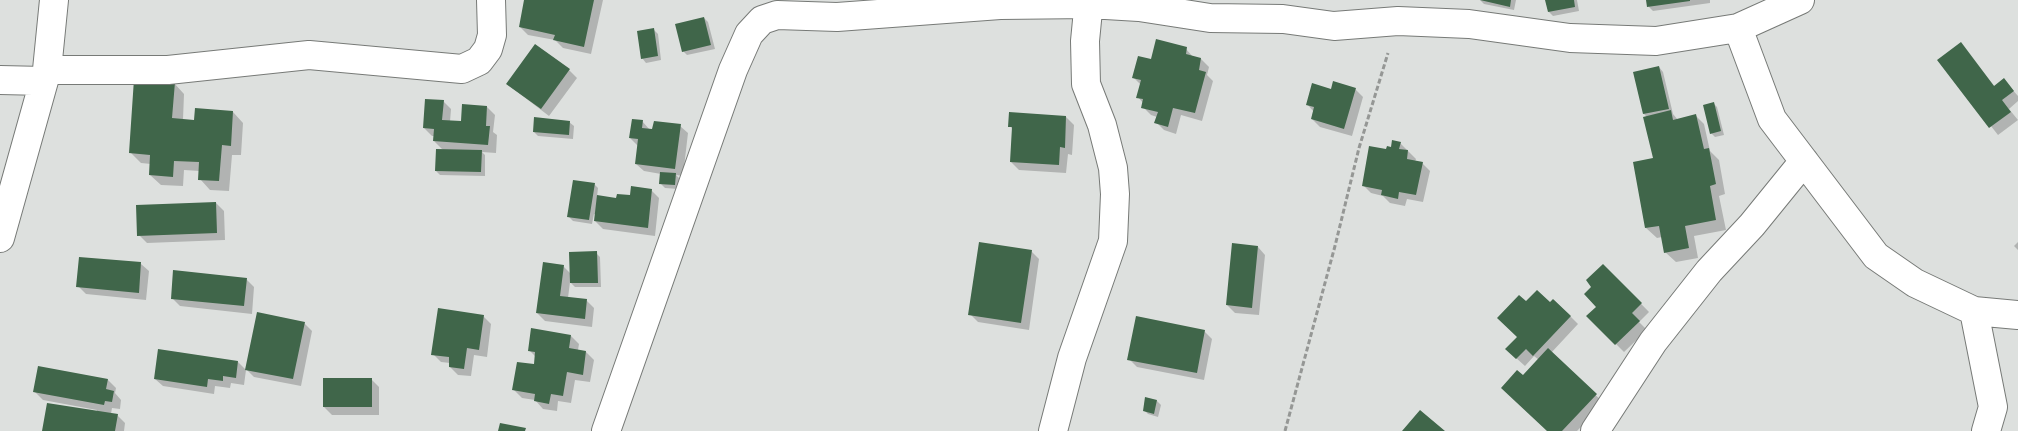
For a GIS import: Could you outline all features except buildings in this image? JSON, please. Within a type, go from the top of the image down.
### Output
[{"type":"street","points":[[0,238],[45,75],[54,0]]},
{"type":"street","points":[[0,80],[45,75],[168,70],[309,55],[462,69],[479,61],[488,49],[492,34],[491,0]]},
{"type":"street","points":[[606,431],[733,70],[749,34],[762,20],[777,15],[837,17],[1000,5],[1089,2],[1139,7],[1210,18],[1283,19],[1334,26],[1398,21],[1469,24],[1570,38],[1656,41],[1738,28],[1800,0]]},
{"type":"street","points":[[1053,431],[1072,358],[1112,241],[1115,194],[1113,168],[1102,125],[1086,84],[1085,41],[1089,2]]},
{"type":"street","points":[[1738,28],[1772,119],[1876,256],[1915,283],[1974,311],[2018,315]]},
{"type":"street","points":[[1595,431],[1653,342],[1709,271],[1752,225],[1804,161]]},
{"type":"street","points":[[1974,311],[1993,407],[1986,431]]},
{"type":"path","points":[[1285,431],[1335,246],[1359,148],[1398,21]]}]
